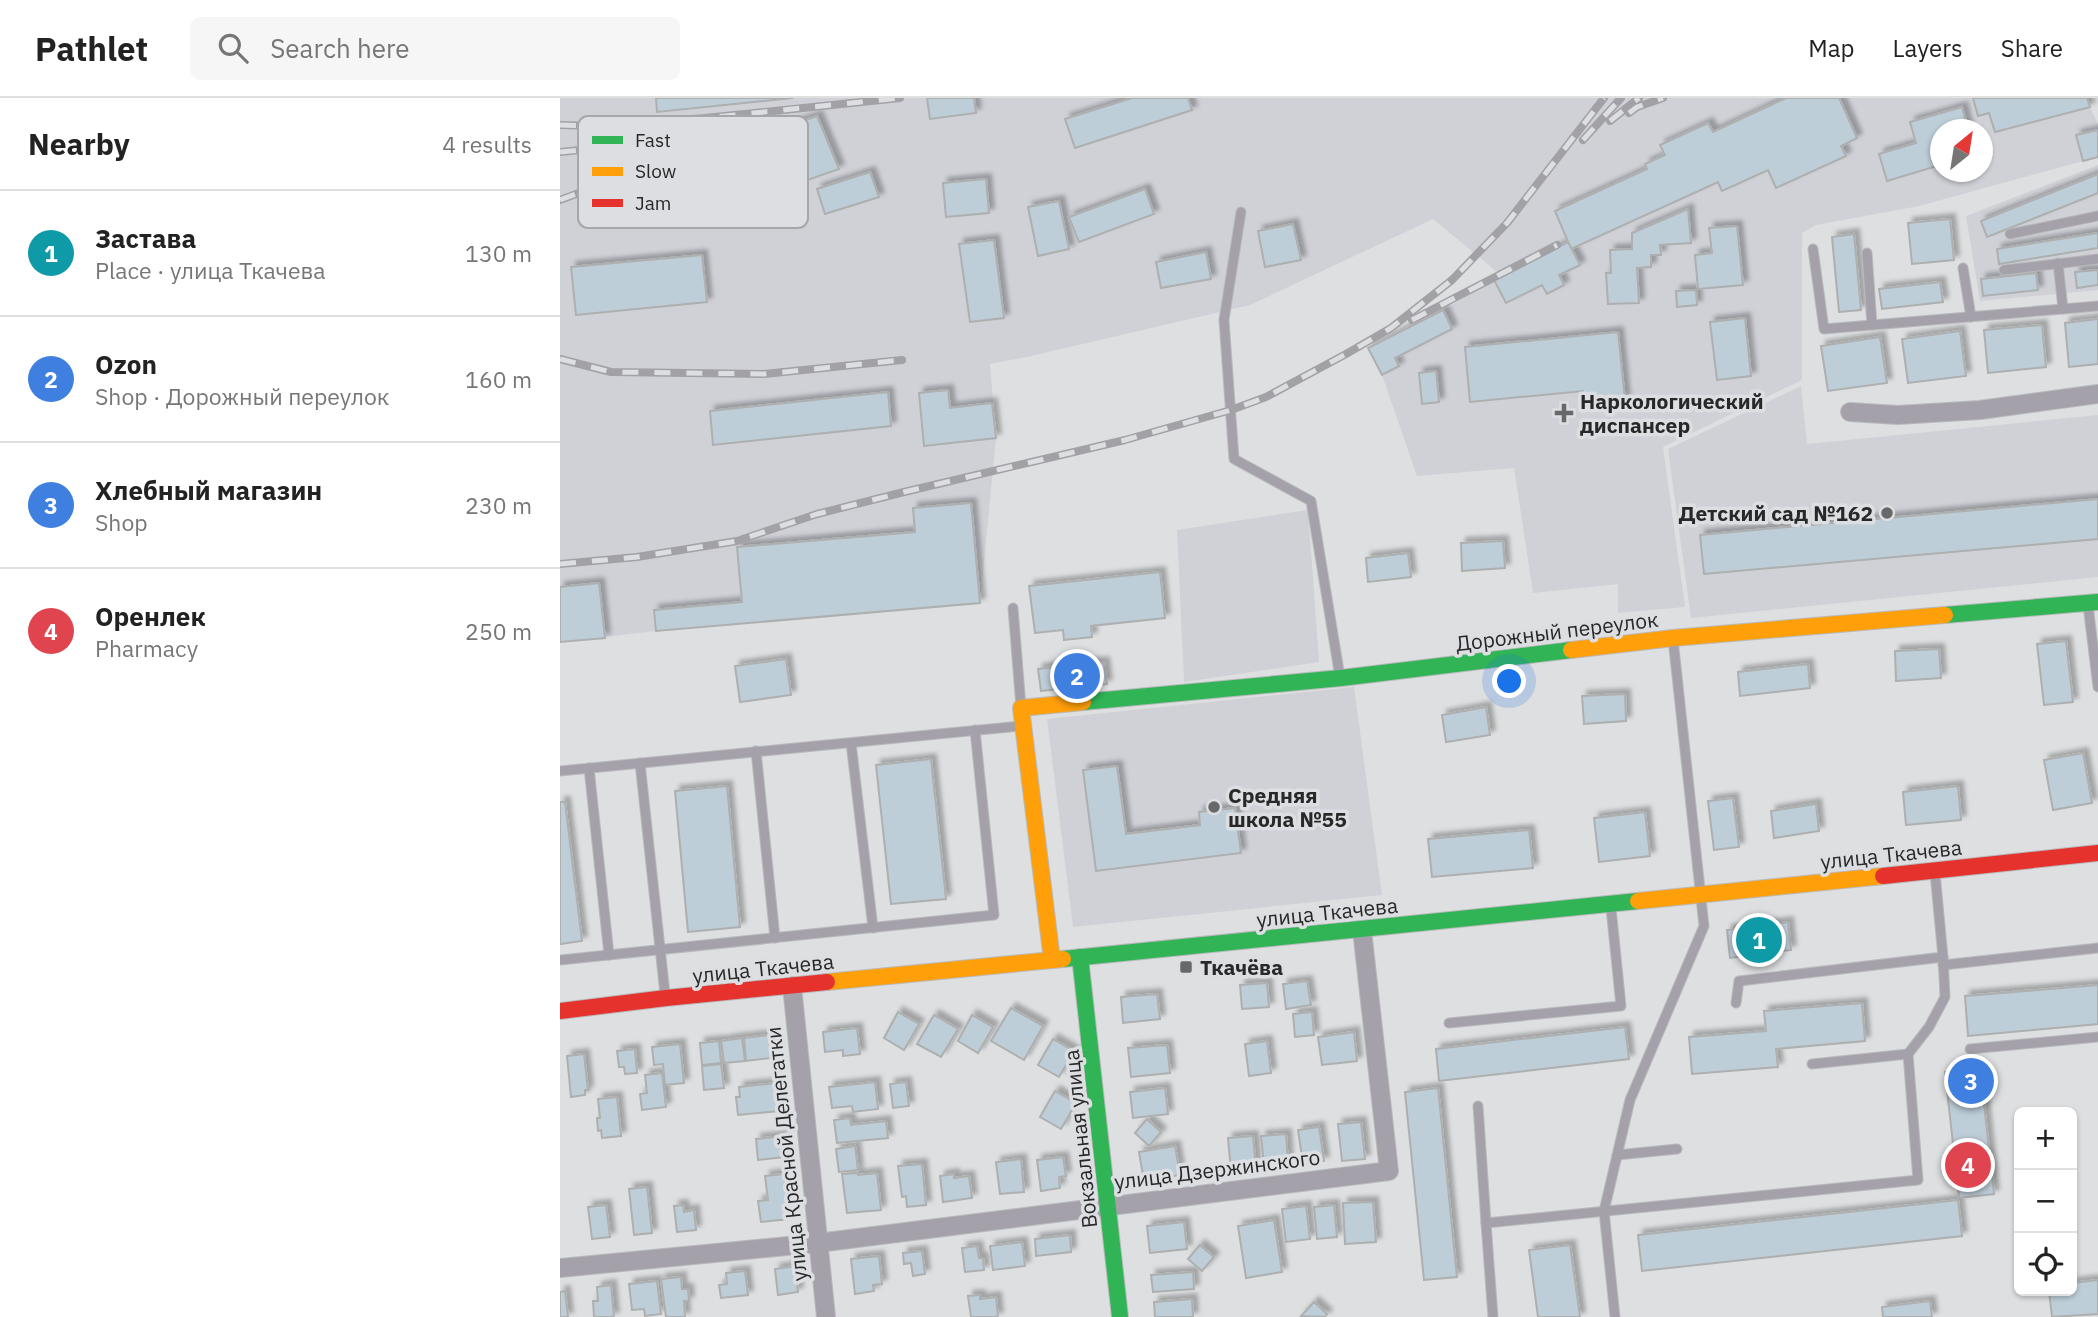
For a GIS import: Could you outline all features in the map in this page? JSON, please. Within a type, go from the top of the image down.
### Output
[{"type":"street","points":[[1850,412],[1898,415],[1980,410],[2098,394]]},
{"type":"street","name":"Дорожный переулок","points":[[1021,708],[1341,678],[1673,638],[2093,603]]},
{"type":"street","points":[[1021,708],[1052,960]]},
{"type":"street","name":"улица Ткачева","points":[[560,1011],[2098,853]]},
{"type":"street","name":"улица Дзержинского","points":[[560,1268],[818,1243],[1389,1171],[1362,930]]},
{"type":"street","name":"Вокзальная улица","points":[[1080,957],[1120,1317]]},
{"type":"street","name":"улица Красной Делегатки","points":[[792,986],[826,1317]]},
{"type":"lane","points":[[1241,212],[1224,320],[1234,459],[1311,501],[1341,678]]},
{"type":"lane","points":[[2010,234],[2098,216]]},
{"type":"lane","points":[[1813,249],[1824,329],[2098,306]]},
{"type":"lane","points":[[1867,253],[1872,325]]},
{"type":"lane","points":[[2004,270],[2098,259]]},
{"type":"lane","points":[[2058,263],[2063,309]]},
{"type":"lane","points":[[1963,268],[1971,317]]},
{"type":"lane","points":[[2093,603],[2098,687]]},
{"type":"lane","points":[[1013,608],[1021,708]]},
{"type":"lane","points":[[1615,1317],[1604,1211],[1630,1100],[1704,926],[1673,638]]},
{"type":"lane","points":[[560,771],[1023,726]]},
{"type":"lane","points":[[560,960],[994,915],[975,730]]},
{"type":"lane","points":[[851,743],[873,928]]},
{"type":"lane","points":[[756,751],[775,938]]},
{"type":"lane","points":[[640,763],[666,998]]},
{"type":"lane","points":[[589,768],[609,955]]},
{"type":"lane","points":[[1486,1223],[1918,1180],[1908,1054],[1929,1027],[1945,997],[1935,871]]},
{"type":"lane","points":[[1449,1023],[1621,1006],[1611,903]]},
{"type":"lane","points":[[1736,1003],[1739,981],[2098,948]]},
{"type":"lane","points":[[1970,1049],[2098,1037]]},
{"type":"lane","points":[[1812,1064],[1908,1054]]},
{"type":"lane","points":[[1478,1106],[1493,1317]]},
{"type":"lane","points":[[1617,1155],[1677,1149]]},
{"type":"shaded area","points":[[560,98],[2091,98],[2090,107],[2098,124],[2098,157],[1919,206],[1816,225],[1802,233],[1802,380],[1663,447],[1685,607],[1618,613],[1618,584],[1533,593],[1514,468],[1417,476],[1382,375],[1368,348],[1502,276],[1433,219],[1250,305],[990,364],[996,438],[980,603],[560,642]]},
{"type":"shaded area","points":[[2098,165],[2098,290],[1980,301],[1966,216]]},
{"type":"shaded area","name":"Детский сад №162","points":[[1801,386],[1807,444],[2098,415],[2098,577],[1691,618],[1668,449]]},
{"type":"shaded area","points":[[1308,510],[1319,662],[1184,682],[1177,530]]},
{"type":"shaded area","name":"Средняя школа №55","points":[[1354,687],[1382,895],[1073,927],[1047,719]]},
{"type":"building","points":[[656,98],[793,98],[657,112]]},
{"type":"building","points":[[927,98],[974,98],[976,113],[930,119]]},
{"type":"building","points":[[1132,98],[1188,98],[1192,110],[1075,148],[1065,119]]},
{"type":"building","points":[[1786,98],[1839,98],[1857,138],[1841,146],[1846,156],[1776,188],[1768,170],[1722,191],[1718,182],[1571,249],[1555,211],[1647,169],[1645,164],[1665,155],[1660,145],[1708,123],[1713,132]]},
{"type":"building","points":[[1973,98],[2087,98],[2090,107],[1995,132],[1989,113],[1978,116]]},
{"type":"building","points":[[1962,107],[1965,119],[1930,119],[1930,168],[1887,181],[1879,154],[1916,143],[1910,122]]},
{"type":"building","points":[[817,116],[839,169],[808,180],[808,119]]},
{"type":"building","points":[[2098,130],[2098,157],[2083,161],[2076,135]]},
{"type":"building","points":[[870,172],[879,197],[825,214],[817,189]]},
{"type":"building","points":[[2098,174],[2098,193],[1987,237],[1981,221]]},
{"type":"building","points":[[986,179],[989,213],[946,217],[943,183]]},
{"type":"building","points":[[1145,189],[1154,214],[1079,242],[1069,217]]},
{"type":"building","points":[[1059,201],[1069,249],[1038,256],[1028,207]]},
{"type":"building","points":[[1688,209],[1691,243],[1660,245],[1661,255],[1651,255],[1651,267],[1637,268],[1639,303],[1608,304],[1606,273],[1611,273],[1610,250],[1632,249],[1632,233]]},
{"type":"building","points":[[1950,219],[1954,260],[1912,264],[1908,223]]},
{"type":"building","points":[[1293,224],[1301,260],[1265,267],[1258,231]]},
{"type":"building","points":[[1737,226],[1743,285],[1698,289],[1695,255],[1712,253],[1709,228]]},
{"type":"building","points":[[2098,233],[2098,248],[1999,264],[1997,249]]},
{"type":"building","points":[[1854,234],[1861,310],[1839,312],[1832,237]]},
{"type":"building","points":[[994,240],[1004,318],[970,322],[959,244]]},
{"type":"building","points":[[1568,242],[1580,265],[1559,275],[1564,285],[1547,294],[1542,285],[1506,303],[1494,280]]},
{"type":"building","points":[[1206,252],[1211,279],[1161,288],[1156,262]]},
{"type":"building","points":[[702,255],[707,302],[576,315],[571,267]]},
{"type":"building","points":[[2098,270],[2098,285],[2077,288],[2075,272]]},
{"type":"building","points":[[2036,273],[2038,290],[1983,296],[1981,279]]},
{"type":"building","points":[[1940,282],[1943,302],[1882,309],[1879,289]]},
{"type":"building","points":[[1696,290],[1697,305],[1677,307],[1676,291]]},
{"type":"building","points":[[1443,310],[1452,329],[1395,358],[1399,366],[1382,375],[1368,348]]},
{"type":"building","points":[[1745,318],[1751,376],[1717,380],[1710,322]]},
{"type":"building","points":[[2098,319],[2098,364],[2069,367],[2065,323]]},
{"type":"building","points":[[2042,325],[2046,367],[1988,373],[1984,330]]},
{"type":"building","points":[[1960,331],[1966,376],[1908,383],[1902,339]]},
{"type":"building","points":[[1618,332],[1625,400],[1584,404],[1583,391],[1470,402],[1465,347]]},
{"type":"building","points":[[1880,337],[1887,383],[1828,391],[1821,346]]},
{"type":"building","points":[[1436,371],[1439,402],[1422,404],[1419,373]]},
{"type":"building","points":[[948,390],[950,408],[992,403],[996,438],[924,446],[919,393]]},
{"type":"building","points":[[888,392],[891,426],[713,445],[710,411]]},
{"type":"building","points":[[2098,499],[2098,539],[1704,574],[1700,535]]},
{"type":"building","points":[[971,503],[980,603],[656,631],[654,610],[742,602],[737,547],[915,532],[913,508]]},
{"type":"building","points":[[1503,541],[1505,568],[1462,571],[1461,543]]},
{"type":"building","points":[[1408,553],[1411,577],[1368,582],[1366,558]]},
{"type":"building","points":[[1160,572],[1165,618],[1091,626],[1092,637],[1064,640],[1063,630],[1035,633],[1029,586]]},
{"type":"building","points":[[599,583],[605,638],[560,642],[560,587]]},
{"type":"building","points":[[2066,641],[2073,702],[2044,705],[2037,644]]},
{"type":"building","points":[[1939,649],[1941,678],[1896,681],[1895,651]]},
{"type":"building","points":[[786,659],[791,695],[740,702],[735,666]]},
{"type":"building","points":[[1104,662],[1107,684],[1041,691],[1038,669]]},
{"type":"building","points":[[1808,664],[1810,688],[1740,696],[1738,672]]},
{"type":"building","points":[[1625,694],[1626,721],[1584,724],[1582,696]]},
{"type":"building","points":[[1486,707],[1490,735],[1446,742],[1442,715]]},
{"type":"building","points":[[2083,753],[2092,803],[2053,810],[2044,760]]},
{"type":"building","points":[[931,759],[946,899],[891,904],[876,765]]},
{"type":"building","points":[[1117,766],[1126,834],[1200,825],[1199,812],[1235,808],[1241,853],[1096,871],[1083,770]]},
{"type":"building","points":[[727,786],[740,927],[688,932],[675,791]]},
{"type":"building","points":[[1958,786],[1961,820],[1906,825],[1903,792]]},
{"type":"building","points":[[1733,798],[1739,847],[1714,850],[1708,801]]},
{"type":"building","points":[[560,802],[565,802],[582,941],[560,944]]},
{"type":"building","points":[[1816,804],[1819,831],[1774,838],[1771,811]]},
{"type":"building","points":[[1645,812],[1650,856],[1599,862],[1594,818]]},
{"type":"building","points":[[1529,830],[1533,868],[1432,877],[1428,839]]},
{"type":"building","points":[[1788,922],[1791,950],[1730,958],[1727,930]]},
{"type":"building","points":[[1307,981],[1311,1005],[1286,1009],[1283,984]]},
{"type":"building","points":[[1267,983],[1269,1007],[1242,1009],[1240,985]]},
{"type":"building","points":[[2098,985],[2098,1024],[1968,1036],[1965,996]]},
{"type":"building","points":[[1157,994],[1160,1019],[1123,1023],[1121,997]]},
{"type":"building","points":[[1862,1003],[1865,1041],[1776,1049],[1778,1067],[1692,1074],[1689,1037],[1766,1031],[1764,1011]]},
{"type":"building","points":[[1011,1008],[1043,1026],[1024,1060],[991,1041]]},
{"type":"building","points":[[898,1012],[919,1024],[904,1050],[884,1038]]},
{"type":"building","points":[[1312,1012],[1314,1035],[1295,1037],[1293,1014]]},
{"type":"building","points":[[934,1015],[958,1029],[941,1057],[917,1044]]},
{"type":"building","points":[[972,1015],[993,1027],[978,1053],[958,1041]]},
{"type":"building","points":[[1625,1027],[1629,1059],[1439,1081],[1436,1049]]},
{"type":"building","points":[[857,1028],[860,1054],[843,1056],[843,1050],[825,1052],[823,1032]]},
{"type":"building","points":[[1354,1032],[1357,1061],[1322,1065],[1318,1037]]},
{"type":"building","points":[[768,1035],[771,1058],[746,1061],[744,1038]]},
{"type":"building","points":[[742,1038],[745,1061],[724,1063],[721,1041]]},
{"type":"building","points":[[1053,1039],[1074,1051],[1059,1077],[1038,1065]]},
{"type":"building","points":[[719,1041],[721,1063],[702,1065],[700,1043]]},
{"type":"building","points":[[1267,1041],[1271,1073],[1249,1076],[1245,1044]]},
{"type":"building","points":[[680,1044],[684,1083],[665,1085],[663,1064],[654,1065],[652,1047]]},
{"type":"building","points":[[1167,1045],[1170,1073],[1131,1077],[1128,1048]]},
{"type":"building","points":[[635,1049],[637,1073],[625,1074],[624,1067],[619,1067],[617,1051]]},
{"type":"building","points":[[584,1054],[588,1090],[585,1090],[585,1095],[571,1097],[567,1056]]},
{"type":"building","points":[[721,1064],[724,1088],[704,1090],[702,1066]]},
{"type":"building","points":[[1980,1068],[1994,1194],[1959,1198],[1945,1072]]},
{"type":"building","points":[[662,1073],[666,1107],[642,1110],[640,1094],[647,1093],[645,1075]]},
{"type":"building","points":[[875,1082],[878,1109],[853,1112],[852,1106],[832,1108],[829,1087]]},
{"type":"building","points":[[906,1082],[909,1106],[893,1108],[890,1084]]},
{"type":"building","points":[[776,1083],[779,1111],[738,1115],[736,1097],[740,1097],[739,1087]]},
{"type":"building","points":[[1165,1088],[1168,1114],[1133,1118],[1130,1092]]},
{"type":"building","points":[[1438,1088],[1457,1277],[1424,1280],[1405,1092]]},
{"type":"building","points":[[1055,1091],[1076,1103],[1061,1129],[1040,1117]]},
{"type":"building","points":[[617,1097],[621,1136],[602,1138],[601,1130],[598,1131],[598,1099]]},
{"type":"building","points":[[850,1118],[851,1125],[886,1121],[888,1138],[837,1143],[834,1120]]},
{"type":"building","points":[[1147,1119],[1161,1132],[1149,1146],[1135,1133]]},
{"type":"building","points":[[1361,1122],[1365,1159],[1342,1161],[1338,1124]]},
{"type":"building","points":[[1319,1127],[1324,1161],[1303,1164],[1298,1130]]},
{"type":"building","points":[[1286,1134],[1288,1163],[1264,1165],[1261,1136]]},
{"type":"building","points":[[783,1136],[785,1157],[758,1160],[756,1139]]},
{"type":"building","points":[[1253,1136],[1256,1168],[1231,1171],[1228,1138]]},
{"type":"building","points":[[855,1146],[858,1170],[839,1172],[836,1149]]},
{"type":"building","points":[[1175,1146],[1180,1175],[1144,1181],[1139,1152]]},
{"type":"building","points":[[1063,1157],[1066,1176],[1059,1177],[1060,1188],[1041,1191],[1037,1160]]},
{"type":"building","points":[[1021,1159],[1024,1192],[1000,1194],[996,1162]]},
{"type":"building","points":[[922,1164],[926,1205],[907,1207],[906,1196],[902,1197],[898,1166]]},
{"type":"building","points":[[877,1173],[881,1210],[847,1213],[842,1174]]},
{"type":"building","points":[[784,1174],[789,1219],[761,1222],[758,1201],[768,1200],[765,1176]]},
{"type":"building","points":[[954,1174],[954,1178],[969,1176],[972,1198],[943,1202],[940,1176]]},
{"type":"building","points":[[647,1187],[652,1233],[634,1235],[629,1189]]},
{"type":"building","points":[[1958,1200],[1962,1236],[1642,1271],[1638,1235]]},
{"type":"building","points":[[1373,1202],[1376,1242],[1345,1244],[1343,1203]]},
{"type":"building","points":[[606,1205],[610,1237],[592,1239],[588,1207]]},
{"type":"building","points":[[683,1205],[684,1212],[694,1210],[696,1230],[677,1232],[674,1206]]},
{"type":"building","points":[[1334,1205],[1337,1237],[1317,1239],[1314,1207]]},
{"type":"building","points":[[1306,1206],[1310,1239],[1286,1242],[1282,1209]]},
{"type":"building","points":[[1274,1220],[1282,1272],[1246,1278],[1238,1226]]},
{"type":"building","points":[[1184,1222],[1187,1249],[1150,1253],[1147,1226]]},
{"type":"building","points":[[1070,1235],[1071,1252],[1036,1256],[1035,1239]]},
{"type":"building","points":[[1022,1242],[1025,1266],[993,1270],[990,1246]]},
{"type":"building","points":[[1200,1245],[1214,1257],[1202,1271],[1188,1259]]},
{"type":"building","points":[[1570,1245],[1580,1317],[1538,1317],[1529,1250]]},
{"type":"building","points":[[977,1246],[979,1258],[983,1258],[984,1270],[965,1272],[962,1248]]},
{"type":"building","points":[[922,1251],[925,1274],[913,1276],[911,1263],[904,1264],[903,1253]]},
{"type":"building","points":[[879,1256],[882,1284],[873,1285],[874,1291],[855,1294],[851,1259]]},
{"type":"building","points":[[795,1266],[798,1292],[778,1295],[775,1269]]},
{"type":"building","points":[[745,1271],[748,1295],[721,1298],[719,1285],[727,1284],[726,1273]]},
{"type":"building","points":[[1193,1272],[1194,1289],[1153,1292],[1151,1275]]},
{"type":"building","points":[[681,1277],[682,1289],[688,1289],[689,1301],[684,1301],[685,1317],[666,1317],[661,1279]]},
{"type":"building","points":[[2098,1280],[2098,1314],[2052,1317],[2050,1296],[2077,1296],[2077,1282]]},
{"type":"building","points":[[657,1281],[661,1314],[645,1316],[644,1309],[632,1310],[629,1284]]},
{"type":"building","points":[[611,1285],[614,1317],[594,1317],[593,1301],[598,1301],[597,1287]]},
{"type":"building","points":[[565,1291],[568,1317],[560,1317],[560,1292]]},
{"type":"building","points":[[980,1295],[980,1299],[996,1297],[998,1317],[971,1317],[968,1296]]},
{"type":"building","points":[[1192,1299],[1193,1317],[1155,1317],[1154,1302]]},
{"type":"building","points":[[1930,1301],[1932,1317],[1883,1317],[1882,1307]]},
{"type":"building","points":[[1314,1302],[1327,1314],[1325,1317],[1301,1316]]},
{"type":"railway","points":[[724,116],[900,98]]},
{"type":"railway","points":[[560,564],[637,557],[737,541],[817,514],[1125,440],[1231,410],[1266,397],[1391,328],[1452,280],[1507,223],[1604,98]]},
{"type":"railway","points":[[1583,140],[1621,98]]},
{"type":"railway","points":[[1610,121],[1639,98]]},
{"type":"railway","points":[[1629,113],[1637,107],[1663,98]]},
{"type":"railway","points":[[560,125],[578,125]]},
{"type":"railway","points":[[560,152],[578,150]]},
{"type":"railway","points":[[560,200],[578,193]]},
{"type":"railway","points":[[1412,320],[1557,245]]},
{"type":"railway","points":[[560,359],[611,372],[764,374],[902,360]]},
{"type":"traffic: fast","points":[[1945,615],[2098,602]]},
{"type":"traffic: fast","points":[[1083,702],[1341,678],[1571,650]]},
{"type":"traffic: fast","points":[[1063,959],[1638,901]]},
{"type":"traffic: fast","points":[[1080,957],[1120,1317]]},
{"type":"traffic: slow","points":[[1571,650],[1673,638],[1945,615]]},
{"type":"traffic: slow","points":[[1052,960],[1021,708],[1083,702]]},
{"type":"traffic: slow","points":[[1638,901],[1883,876]]},
{"type":"traffic: slow","points":[[827,982],[1063,959]]},
{"type":"traffic: jam","points":[[1883,876],[2098,853]]},
{"type":"traffic: jam","points":[[560,1011],[827,982]]},
{"type":"place","name":"Наркологический диспансер","points":[[1564,413]]},
{"type":"place","name":"Детский сад №162","points":[[1887,513]]},
{"type":"place","name":"Ozon","points":[[1077,676]]},
{"type":"place","name":"Средняя школа №55","points":[[1214,807]]},
{"type":"place","name":"Застава","points":[[1759,940]]},
{"type":"place","name":"Ткачёва","points":[[1186,967]]},
{"type":"place","name":"Хлебный магазин","points":[[1971,1081]]},
{"type":"place","name":"Оренлек","points":[[1968,1165]]}]
